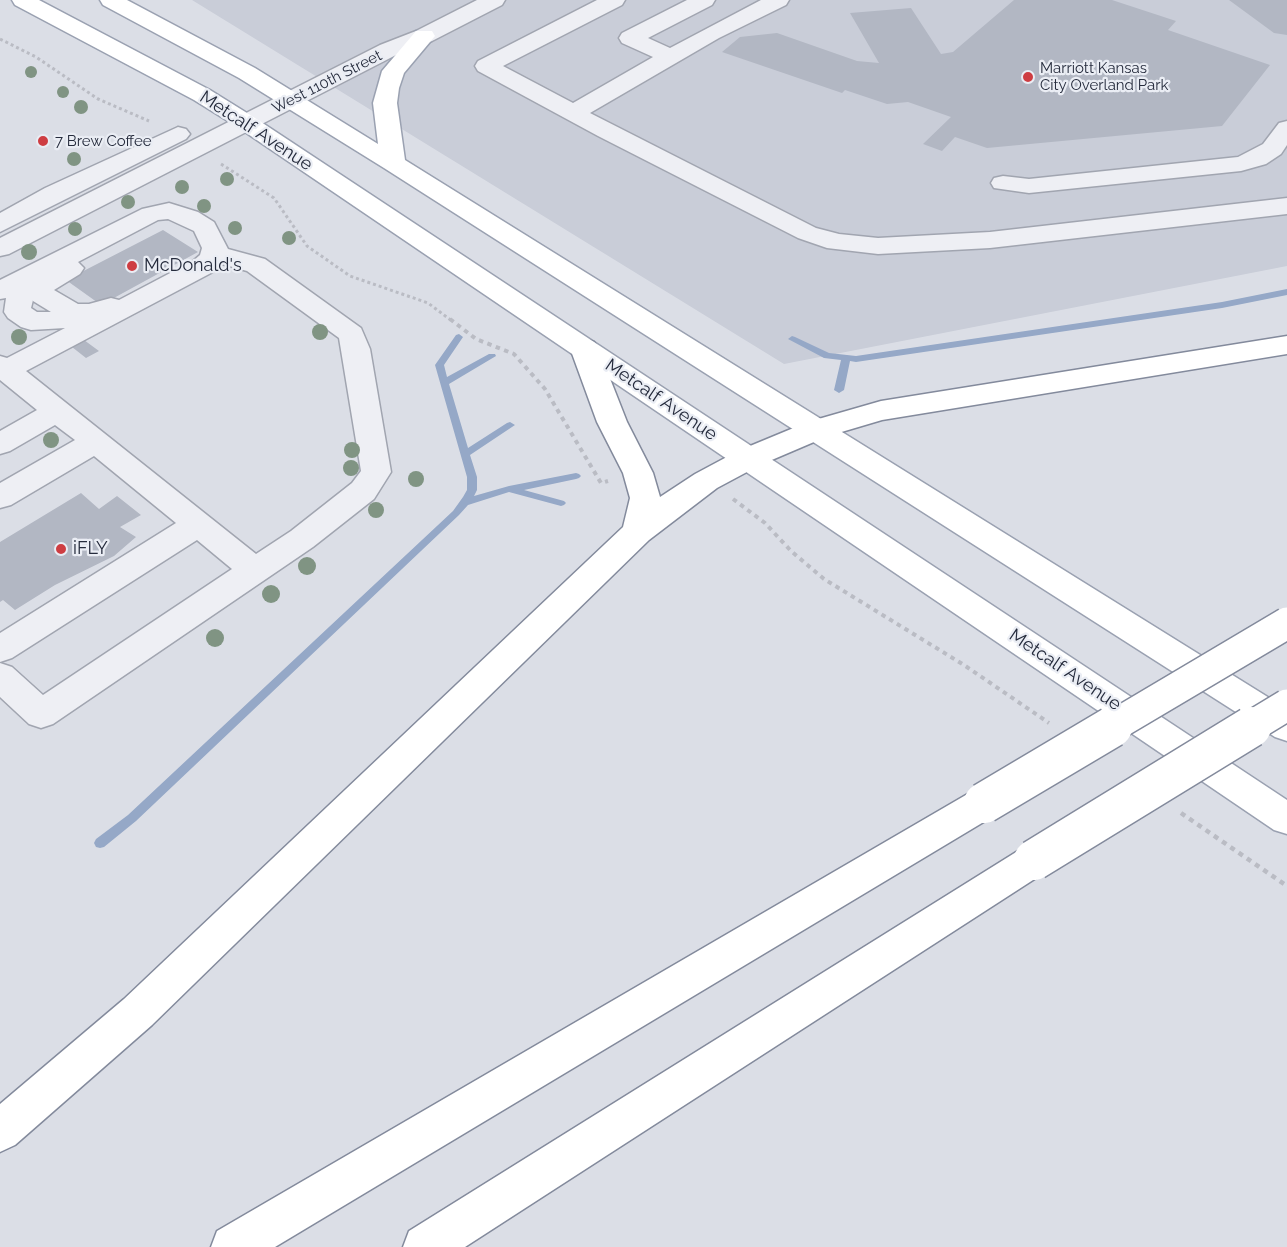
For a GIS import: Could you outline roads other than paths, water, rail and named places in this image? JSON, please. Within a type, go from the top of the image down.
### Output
[{"type":"main road","name":"Metcalf Avenue","points":[[23,0],[237,117],[1287,819]]},
{"type":"main road","points":[[111,0],[280,94],[393,163],[1287,727]]},
{"type":"main road","points":[[393,163],[385,104],[387,88],[393,71],[424,36]]},
{"type":"main road","points":[[0,1131],[138,1012],[638,532],[672,504],[706,481],[749,458],[818,429],[880,411],[1287,345]]},
{"type":"main road","points":[[584,348],[612,422],[638,473],[645,498],[638,532]]},
{"type":"main road","points":[[233,1247],[1287,623]]},
{"type":"main road","points":[[425,1247],[1034,860],[1287,705]]},
{"type":"street","name":"West 110th Street","points":[[280,94],[424,36],[494,0]]},
{"type":"street","points":[[614,0],[486,66],[807,233],[836,242],[878,246],[990,240],[1287,206]]},
{"type":"street","points":[[670,56],[630,38],[704,0]]},
{"type":"street","points":[[573,113],[670,56],[778,0]]},
{"type":"street","name":"West 110th Street","points":[[0,248],[280,94],[396,24]]},
{"type":"street","name":"West 110th Street","points":[[0,224],[54,193],[237,117]]},
{"type":"street","points":[[1003,183],[1029,186],[1241,164],[1257,159],[1272,148],[1287,128]]},
{"type":"street","points":[[0,676],[41,714],[302,539],[363,491],[376,472],[356,349],[351,334],[256,265],[211,244],[181,213],[169,211],[151,214],[3,295],[0,303],[7,321],[29,331],[55,330],[94,317]]},
{"type":"street","points":[[211,244],[202,267],[94,317],[3,368],[255,570]]},
{"type":"street","points":[[21,285],[21,294],[17,301],[18,312],[31,321],[94,317]]},
{"type":"street","points":[[0,444],[57,411]]},
{"type":"street","points":[[0,497],[95,442]]},
{"type":"street","points":[[0,650],[198,524]]},
{"type":"waterway","points":[[792,339],[827,356],[856,359],[1222,305],[1287,292]]},
{"type":"waterway","points":[[444,383],[439,365],[459,337]]},
{"type":"waterway","points":[[444,383],[492,356]]},
{"type":"waterway","points":[[839,390],[846,358]]},
{"type":"waterway","points":[[444,383],[465,454]]},
{"type":"waterway","points":[[465,454],[510,425]]},
{"type":"waterway","points":[[100,843],[132,818],[456,513],[472,490],[472,477],[465,454]]},
{"type":"waterway","points":[[509,489],[576,476]]},
{"type":"waterway","points":[[465,502],[509,489]]},
{"type":"waterway","points":[[509,489],[561,503]]},
{"type":"place","name":"Marriott Kansas City Overland Park","points":[[1028,77]]},
{"type":"place","name":"7 Brew Coffee","points":[[43,141]]},
{"type":"place","name":"McDonald's","points":[[132,266]]},
{"type":"place","name":"iFLY","points":[[61,549]]}]
